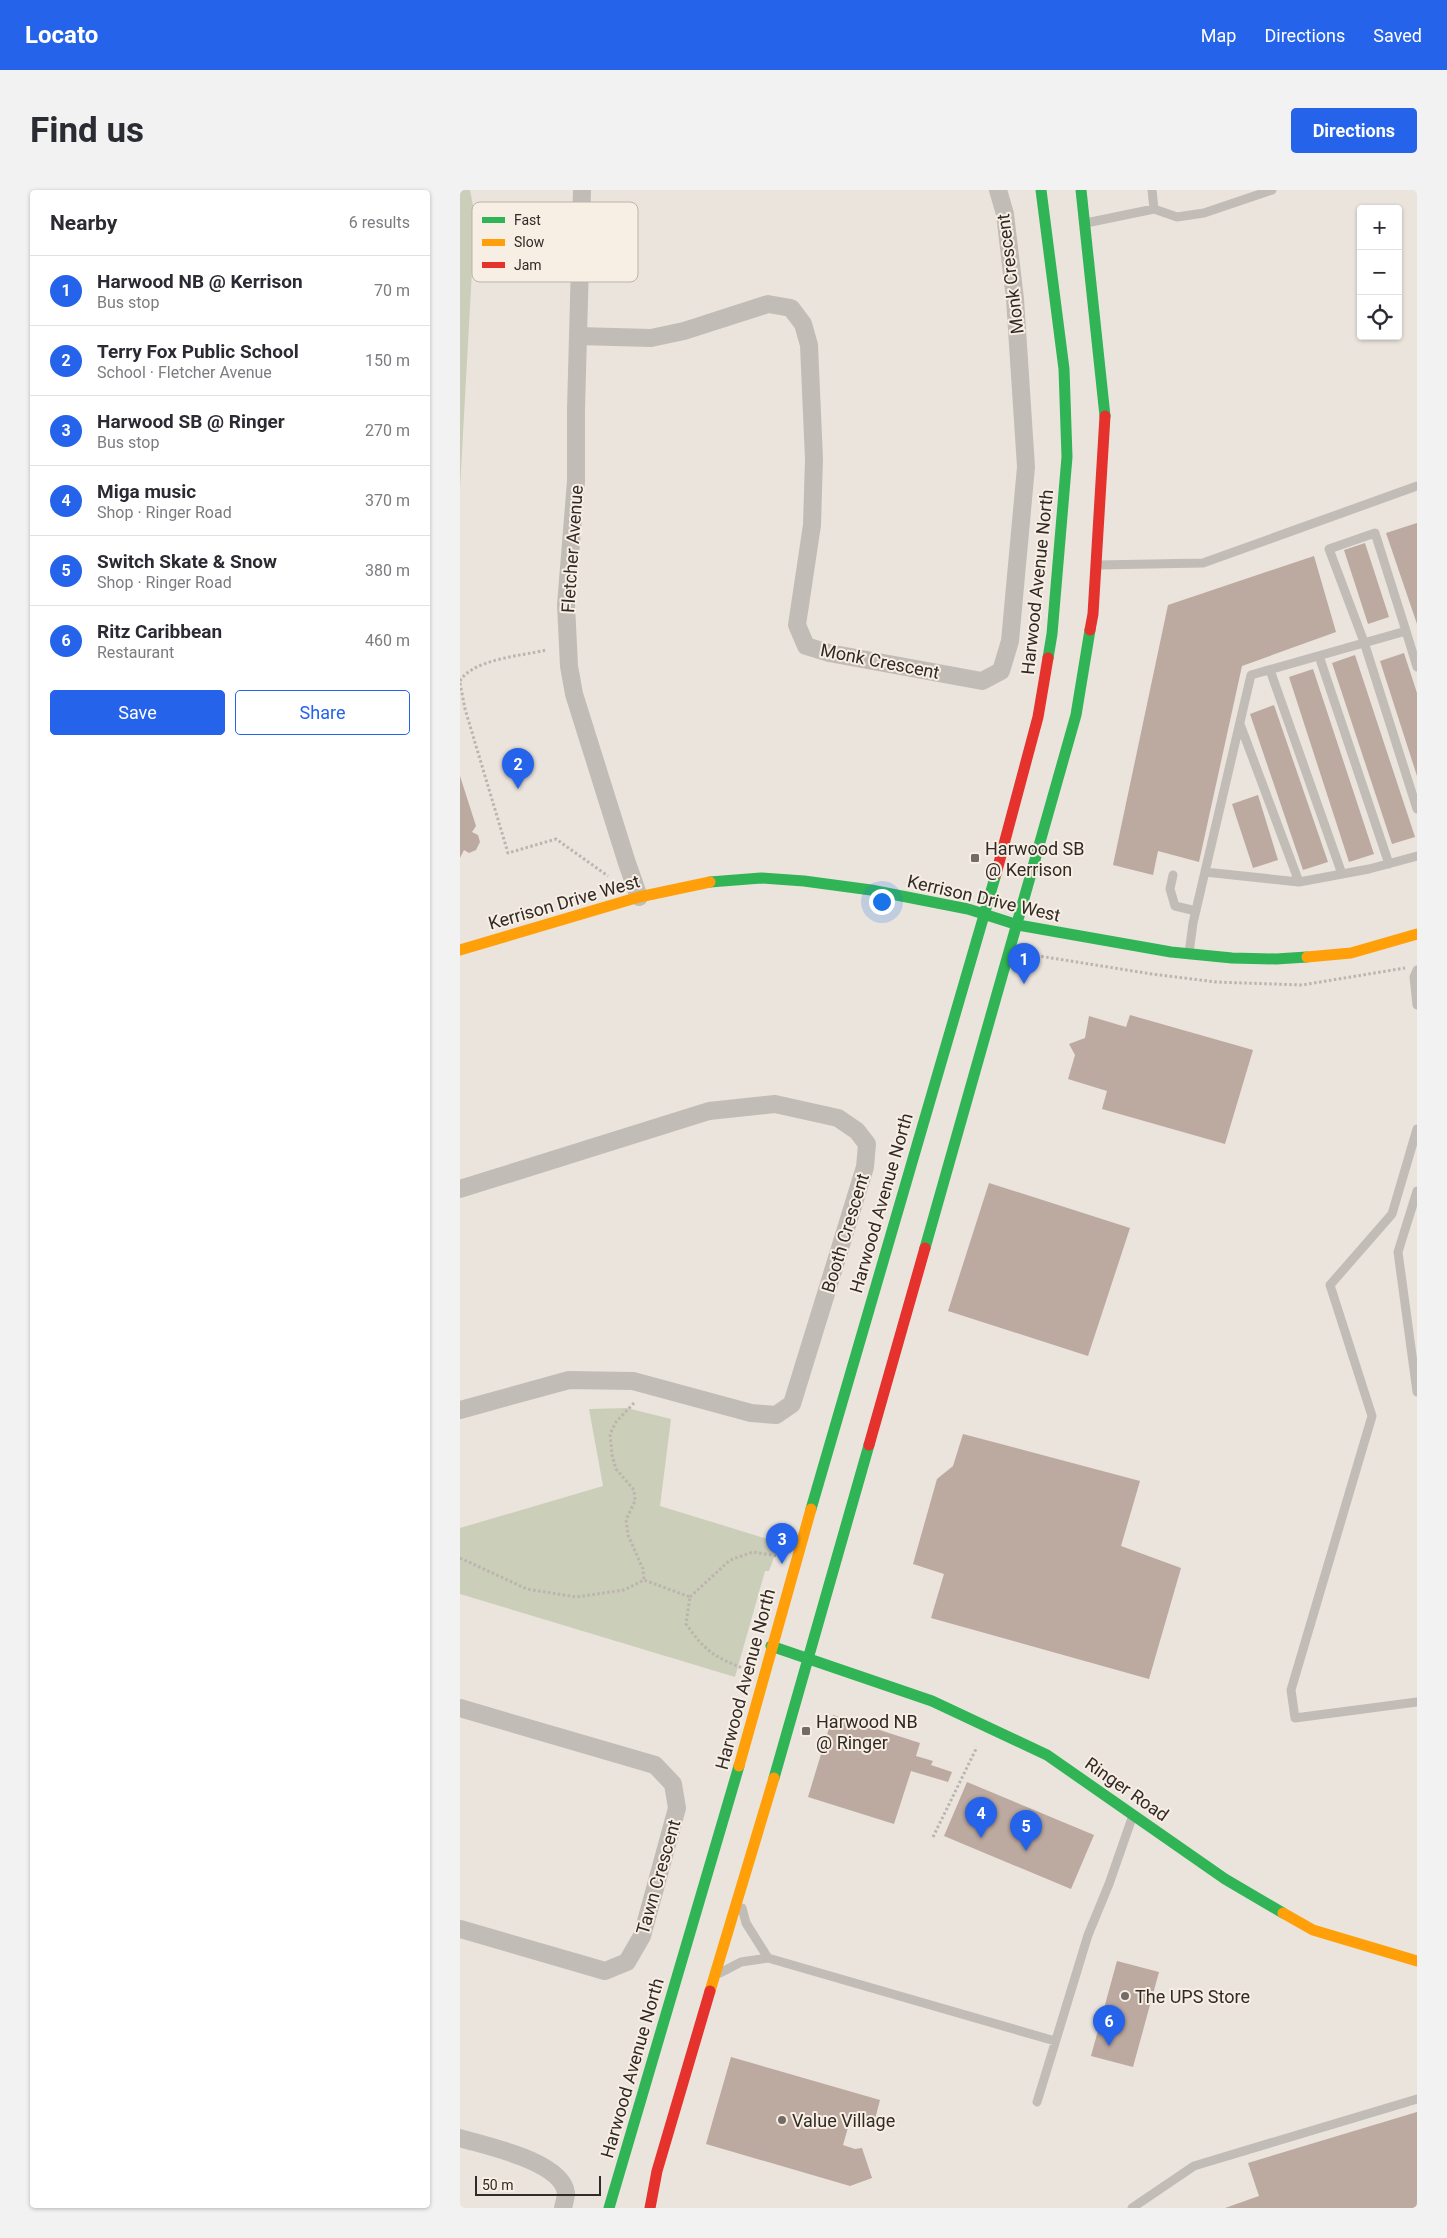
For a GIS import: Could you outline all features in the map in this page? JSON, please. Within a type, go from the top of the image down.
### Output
[{"type":"main road","name":"Harwood Avenue North","points":[[609,2208],[738,1770],[796,1558],[984,914],[1038,717],[1052,634],[1067,457],[1064,369],[1041,190]]},
{"type":"main road","points":[[650,2208],[657,2171],[809,1659],[1076,715],[1093,614],[1106,408],[1081,190]]},
{"type":"main road","name":"Kerrison Drive West","points":[[460,950],[639,897],[717,882],[761,878],[804,881],[871,890],[968,909],[1018,925],[1077,937],[1189,954],[1232,958],[1276,958],[1351,953],[1417,934]]},
{"type":"main road","name":"Ringer Road","points":[[771,1646],[932,1700],[1029,1747],[1047,1756],[1226,1879],[1314,1930],[1417,1962]]},
{"type":"street","name":"Monk Crescent","points":[[578,336],[651,338],[684,331],[768,304],[791,308],[803,324],[809,345],[814,459],[812,526],[797,625],[806,646],[829,653],[982,681],[1001,671],[1010,641],[1026,467],[1015,299],[1005,214],[998,190]]},
{"type":"street","name":"Fletcher Avenue","points":[[579,282],[576,481],[566,605],[569,666],[580,712],[639,897]]},
{"type":"street","name":"Booth Crescent","points":[[460,1189],[709,1111],[775,1104],[838,1118],[857,1131],[867,1144],[866,1167],[792,1404],[776,1415],[751,1413],[633,1381],[569,1380],[460,1410]]},
{"type":"street","name":"Tawn Crescent","points":[[460,1708],[655,1765],[673,1784],[678,1808],[642,1936],[627,1962],[605,1970],[460,1929]]},
{"type":"street","points":[[460,2138],[538,2163],[558,2177],[566,2192],[563,2208]]},
{"type":"lane","points":[[1152,190],[1154,209]]},
{"type":"lane","points":[[1086,224],[1154,209],[1177,216],[1204,213],[1272,190]]},
{"type":"lane","points":[[1096,565],[1203,563],[1417,486]]},
{"type":"lane","points":[[1417,667],[1375,533],[1330,549],[1364,642],[1417,809]]},
{"type":"lane","points":[[1189,954],[1196,911],[1251,675],[1406,631]]},
{"type":"lane","points":[[1319,656],[1389,864]]},
{"type":"lane","points":[[1270,670],[1342,874]]},
{"type":"lane","points":[[1240,723],[1299,882]]},
{"type":"lane","points":[[1205,872],[1299,882],[1389,864],[1417,856]]},
{"type":"lane","points":[[1172,875],[1170,889],[1175,906],[1196,911]]},
{"type":"lane","points":[[1417,970],[1414,977],[1417,1005]]},
{"type":"lane","points":[[1417,1129],[1392,1214],[1330,1285],[1372,1416],[1291,1690],[1295,1718],[1417,1702]]},
{"type":"lane","points":[[1417,1192],[1398,1252],[1417,1392]]},
{"type":"lane","points":[[1037,2102],[1088,1935],[1109,1884],[1133,1815]]},
{"type":"lane","points":[[739,1893],[746,1923],[768,1958]]},
{"type":"lane","points":[[714,1976],[741,1962],[768,1958],[1055,2041]]},
{"type":"lane","points":[[1132,2208],[1194,2166],[1417,2099]]},
{"type":"path","points":[[546,650],[487,662],[465,673],[460,681],[465,709],[508,853],[556,839],[608,876]]},
{"type":"path","points":[[634,1403],[616,1422],[610,1434],[612,1455],[616,1469],[634,1490],[635,1501],[626,1520],[628,1535],[643,1569],[644,1580]]},
{"type":"path","points":[[745,1669],[719,1659],[701,1646],[686,1624],[690,1597],[730,1560],[753,1552],[796,1558]]},
{"type":"path","points":[[460,1558],[527,1589],[576,1597],[624,1590],[644,1580],[690,1597]]},
{"type":"path","points":[[933,1836],[977,1747]]},
{"type":"green space","points":[[460,190],[470,190],[472,202],[472,270],[460,488]]},
{"type":"green space","points":[[627,1408],[671,1419],[660,1506],[774,1541],[772,1548],[777,1549],[769,1571],[765,1571],[735,1677],[460,1594],[460,1528],[603,1486],[589,1409]]},
{"type":"building","points":[[1417,523],[1417,624],[1386,533]]},
{"type":"building","points":[[1365,543],[1389,617],[1368,624],[1344,550]]},
{"type":"building","points":[[1314,556],[1336,632],[1242,666],[1199,862],[1158,851],[1153,875],[1113,865],[1168,605]]},
{"type":"building","points":[[1404,653],[1417,693],[1417,776],[1380,661]]},
{"type":"building","points":[[1355,655],[1415,837],[1392,844],[1332,663]]},
{"type":"building","points":[[1313,669],[1374,854],[1349,862],[1289,677]]},
{"type":"building","points":[[1274,705],[1328,862],[1303,870],[1250,714]]},
{"type":"building","points":[[460,776],[476,826],[472,832],[478,835],[480,842],[476,850],[469,853],[464,850],[460,858]]},
{"type":"building","points":[[1258,795],[1278,860],[1253,868],[1232,804]]},
{"type":"building","points":[[1130,1015],[1253,1050],[1225,1144],[1102,1109],[1107,1091],[1068,1079],[1075,1055],[1069,1044],[1085,1038],[1089,1016],[1126,1027]]},
{"type":"building","points":[[989,1183],[1130,1228],[1088,1356],[948,1311]]},
{"type":"building","points":[[963,1434],[1140,1481],[1121,1546],[1181,1568],[1149,1679],[931,1618],[944,1574],[913,1564],[937,1479],[953,1466]]},
{"type":"building","points":[[833,1715],[920,1743],[916,1756],[933,1761],[931,1765],[952,1772],[948,1782],[911,1771],[894,1824],[808,1797]]},
{"type":"building","points":[[967,1782],[1094,1835],[1071,1889],[944,1836]]},
{"type":"building","points":[[1117,1961],[1159,1972],[1133,2067],[1091,2056]]},
{"type":"building","name":"Value Village","points":[[731,2057],[880,2100],[874,2123],[851,2117],[843,2145],[855,2149],[862,2148],[872,2178],[850,2186],[706,2144]]},
{"type":"building","points":[[1417,2112],[1417,2208],[1225,2208],[1259,2196],[1248,2163]]},
{"type":"traffic: fast","points":[[1041,190],[1064,369],[1067,457],[1052,634],[1048,658]]},
{"type":"traffic: fast","points":[[1081,190],[1105,416]]},
{"type":"traffic: fast","points":[[925,1248],[1076,715],[1090,630]]},
{"type":"traffic: fast","points":[[811,1509],[996,874]]},
{"type":"traffic: fast","points":[[710,882],[761,878],[804,881],[871,890],[968,909],[1018,925],[1171,952],[1232,958],[1276,959],[1307,957]]},
{"type":"traffic: fast","points":[[774,1778],[869,1445]]},
{"type":"traffic: fast","points":[[771,1646],[932,1701],[1047,1755],[1225,1879],[1283,1913]]},
{"type":"traffic: fast","points":[[609,2208],[739,1766]]},
{"type":"traffic: slow","points":[[460,950],[639,897],[710,882]]},
{"type":"traffic: slow","points":[[1307,957],[1351,953],[1417,934]]},
{"type":"traffic: slow","points":[[739,1766],[811,1509]]},
{"type":"traffic: slow","points":[[710,1991],[774,1778]]},
{"type":"traffic: slow","points":[[1283,1913],[1313,1930],[1417,1961]]},
{"type":"traffic: jam","points":[[1090,630],[1093,614],[1105,416]]},
{"type":"traffic: jam","points":[[996,874],[1038,717],[1048,658]]},
{"type":"traffic: jam","points":[[869,1445],[925,1248]]},
{"type":"traffic: jam","points":[[650,2208],[657,2171],[710,1991]]},
{"type":"place","name":"Terry Fox Public School","points":[[518,789]]},
{"type":"place","name":"Harwood SB @ Kerrison","points":[[975,858]]},
{"type":"place","name":"Harwood NB @ Kerrison","points":[[1024,984]]},
{"type":"place","name":"Harwood SB @ Ringer","points":[[782,1564]]},
{"type":"place","name":"Harwood NB @ Ringer","points":[[806,1731]]},
{"type":"place","name":"Miga music","points":[[981,1838]]},
{"type":"place","name":"Switch Skate & Snow","points":[[1026,1851]]},
{"type":"place","name":"The UPS Store","points":[[1125,1996]]},
{"type":"place","name":"Ritz Caribbean","points":[[1109,2046]]},
{"type":"place","name":"Value Village","points":[[782,2120]]}]
